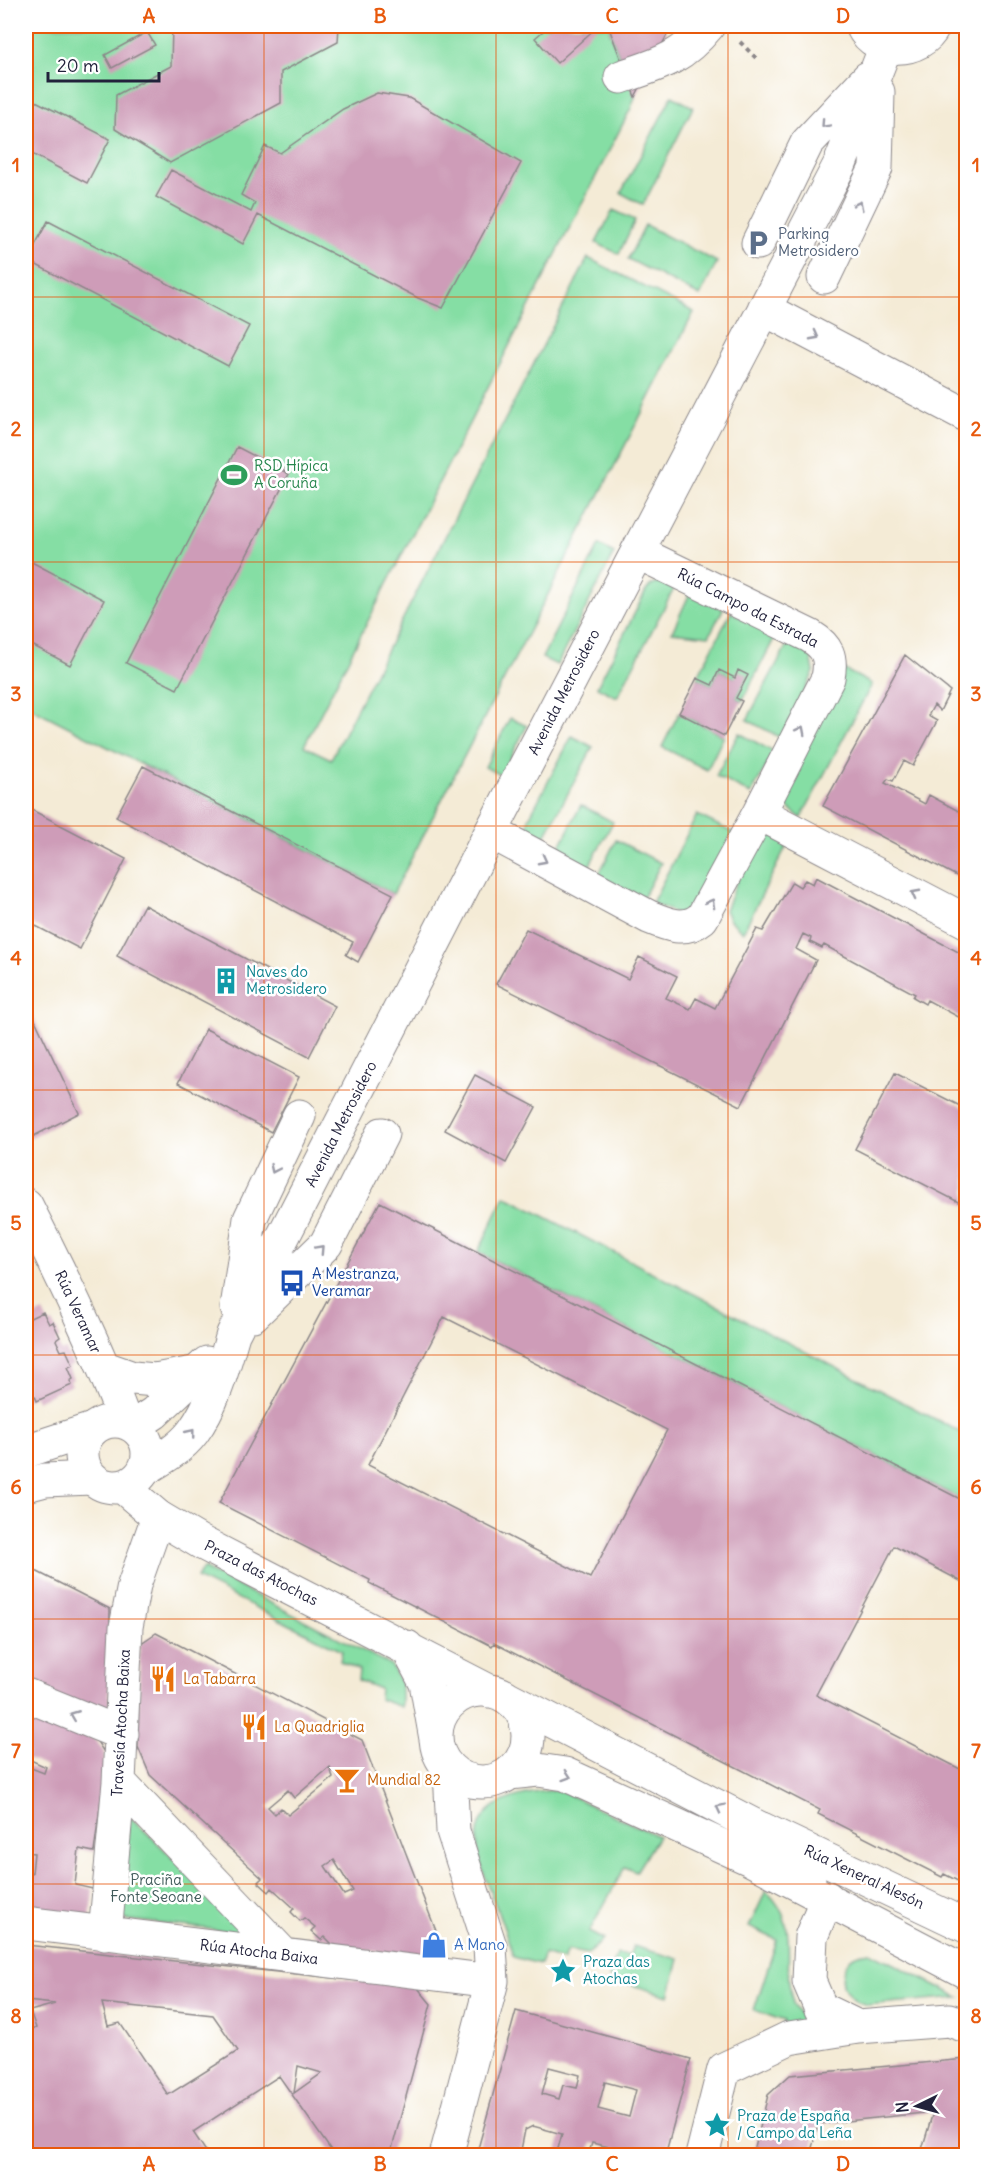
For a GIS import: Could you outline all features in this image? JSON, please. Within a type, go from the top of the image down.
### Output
[{"type":"street","points":[[876,46],[898,48],[911,46],[922,40],[934,26]]},
{"type":"street","points":[[621,77],[659,65],[679,55],[697,40],[721,31]]},
{"type":"street","points":[[758,243],[807,143],[876,46]]},
{"type":"street","points":[[824,277],[876,168],[876,46]]},
{"type":"street","name":"Avenida Metrosidero","points":[[134,1478],[169,1455],[192,1434],[214,1396],[233,1334],[491,832],[840,164],[876,46]]},
{"type":"street","points":[[764,309],[966,415]]},
{"type":"street","name":"Rúa Campo da Estrada","points":[[491,832],[649,917],[667,925],[682,926],[694,925],[702,918],[759,813],[828,678],[830,667],[828,654],[822,644],[810,636],[637,552]]},
{"type":"street","points":[[759,813],[966,921]]},
{"type":"street","points":[[233,1334],[250,1219],[299,1116]]},
{"type":"street","points":[[233,1334],[326,1244],[382,1134]]},
{"type":"street","name":"Rúa Veramar","points":[[26,1205],[69,1290],[129,1424]]},
{"type":"street","name":"Avenida Metrosidero","points":[[129,1424],[154,1413],[199,1372],[233,1334]]},
{"type":"street","points":[[105,1368],[133,1378],[154,1380],[199,1372]]},
{"type":"street","points":[[26,1451],[113,1420],[129,1424],[143,1435],[148,1446],[149,1458],[134,1478]]},
{"type":"street","points":[[92,1478],[85,1469],[82,1448],[93,1429]]},
{"type":"street","name":"Praza das Atochas","points":[[26,1485],[45,1480],[92,1478],[112,1488],[134,1478],[158,1516],[202,1543],[761,1829],[827,1898]]},
{"type":"street","name":"Travesía Atocha Baixa","points":[[105,1934],[119,1782],[126,1627],[134,1585],[158,1516]]},
{"type":"street","points":[[407,1647],[426,1683],[438,1751],[450,1770],[461,1778],[479,1782],[498,1779],[509,1773],[538,1770],[565,1774],[748,1858],[966,1972]]},
{"type":"street","points":[[436,1740],[436,1726],[442,1713],[451,1702],[462,1694],[476,1690],[499,1694]]},
{"type":"street","name":"Praza das Atochas","points":[[499,1694],[518,1708],[525,1721],[528,1736],[526,1750],[519,1763],[509,1773]]},
{"type":"street","points":[[26,1695],[122,1734]]},
{"type":"street","points":[[446,2156],[492,1981],[490,1946],[453,1831],[450,1770]]},
{"type":"street","points":[[119,1782],[284,1955]]},
{"type":"street","name":"Rúa Xeneral Alesón","points":[[761,1829],[966,1926]]},
{"type":"street","points":[[827,1898],[811,1937],[809,1981],[821,2009],[858,2027]]},
{"type":"street","name":"Rúa Atocha Baixa","points":[[26,1923],[492,1981]]},
{"type":"street","points":[[702,2156],[724,2069],[789,2038],[858,2027],[949,2020],[966,2026]]},
{"type":"path","points":[[721,31],[758,60]]},
{"type":"green space","name":"RSD Hípica A Coruña","points":[[26,26],[618,26],[609,29],[635,97],[631,108],[304,746],[331,759],[588,258],[694,312],[393,894],[26,705]]},
{"type":"green space","points":[[672,96],[693,107],[643,205],[621,193]]},
{"type":"green space","points":[[613,210],[635,220],[619,254],[596,243]]},
{"type":"green space","points":[[645,225],[717,262],[700,296],[628,259]]},
{"type":"green space","points":[[599,545],[614,553],[557,665],[542,658]]},
{"type":"green space","points":[[663,581],[676,585],[617,697],[597,687],[646,591],[650,586]]},
{"type":"green space","points":[[690,593],[723,609],[709,636],[672,632]]},
{"type":"green space","points":[[731,612],[776,635],[742,701],[736,698],[747,675],[735,678],[719,670],[712,685],[697,678]]},
{"type":"green space","points":[[789,641],[811,655],[814,672],[781,738],[747,720]]},
{"type":"green space","points":[[843,669],[872,684],[801,818],[786,806],[783,797]]},
{"type":"green space","points":[[679,713],[724,736],[707,770],[662,747]]},
{"type":"green space","points":[[510,718],[527,726],[501,775],[485,767]]},
{"type":"green space","points":[[739,733],[774,752],[751,794],[716,776]]},
{"type":"green space","points":[[572,736],[593,747],[539,847],[530,834],[529,818]]},
{"type":"green space","points":[[581,805],[613,822],[587,870],[556,854]]},
{"type":"green space","points":[[697,815],[734,833],[697,904],[680,915],[652,903]]},
{"type":"green space","points":[[767,834],[790,839],[743,932],[729,919],[725,910],[750,849]]},
{"type":"green space","points":[[616,840],[661,863],[643,898],[598,876]]},
{"type":"green space","points":[[505,1196],[966,1435],[966,1502],[478,1252]]},
{"type":"green space","points":[[203,1568],[391,1665],[401,1684],[401,1707],[379,1699],[380,1689],[358,1680],[359,1670],[340,1661],[342,1651],[197,1578]]},
{"type":"green space","points":[[558,1790],[658,1836],[636,1872],[625,1867],[589,1932],[604,1940],[587,1954],[567,1950],[563,1960],[544,1954],[540,1964],[513,1957],[483,1872],[478,1847],[479,1826],[491,1809],[517,1797]]},
{"type":"green space","name":"Praciña Fonte Seoane","points":[[129,1816],[253,1934],[120,1919]]},
{"type":"green space","points":[[766,1891],[784,1917],[787,1931],[790,1988],[794,2006],[806,2022],[778,2034],[784,2021],[754,2010],[777,1940],[749,1927]]},
{"type":"green space","points":[[633,1946],[679,1959],[669,1996],[609,1978],[617,1954],[629,1956]]},
{"type":"green space","points":[[870,1952],[959,1997],[867,2005],[860,2003],[849,1995],[843,1985],[843,1972],[853,1957]]},
{"type":"building","points":[[172,26],[339,26],[338,42],[281,72],[281,103],[170,163],[115,129],[116,95],[171,66]]},
{"type":"building","points":[[549,26],[598,26],[557,63],[535,38]]},
{"type":"building","points":[[664,26],[667,35],[635,97],[609,28]]},
{"type":"building","points":[[147,32],[155,45],[112,68],[105,55]]},
{"type":"building","points":[[377,93],[409,98],[521,163],[443,308],[418,298],[258,215],[243,244],[156,197],[171,170],[251,212],[255,203],[241,195],[265,146],[280,153],[343,109]]},
{"type":"building","points":[[26,96],[110,139],[87,183],[26,151]]},
{"type":"building","points":[[48,221],[249,326],[228,366],[27,260]]},
{"type":"building","points":[[237,447],[289,474],[177,689],[126,663]]},
{"type":"building","points":[[26,559],[104,600],[70,665],[26,642]]},
{"type":"building","points":[[905,655],[950,691],[940,711],[934,705],[928,716],[937,721],[913,766],[904,761],[893,781],[888,779],[885,783],[925,804],[929,795],[966,815],[961,823],[966,826],[966,881],[823,806]]},
{"type":"building","points":[[719,670],[735,678],[738,670],[748,675],[736,698],[742,701],[724,736],[679,713],[697,678],[712,685]]},
{"type":"building","points":[[143,766],[393,894],[358,962],[346,955],[353,942],[116,817]]},
{"type":"building","points":[[26,807],[126,859],[80,949],[26,921]]},
{"type":"building","points":[[816,877],[966,956],[966,1021],[927,1000],[925,1004],[913,997],[915,994],[824,945],[822,948],[810,942],[811,938],[803,934],[796,949],[816,960],[741,1106],[496,984],[526,929],[628,979],[639,957],[677,976],[666,998],[690,1009],[696,998],[715,1008],[757,929],[763,931],[792,882],[800,887],[805,880],[813,884]]},
{"type":"building","name":"Naves do Metrosidero","points":[[144,905],[335,1006],[309,1057],[117,956]]},
{"type":"building","points":[[26,1001],[79,1113],[26,1140]]},
{"type":"building","points":[[206,1029],[299,1077],[271,1132],[178,1083]]},
{"type":"building","points":[[895,1073],[966,1109],[966,1206],[855,1149]]},
{"type":"building","points":[[475,1075],[536,1107],[506,1163],[445,1130]]},
{"type":"building","points":[[380,1202],[966,1502],[966,1584],[894,1546],[816,1695],[966,1772],[966,1885],[944,1874],[942,1877],[818,1814],[820,1810],[494,1643],[492,1646],[369,1583],[370,1580],[219,1503]],"holes":[[[444,1317],[667,1430],[590,1578],[368,1465]]]},
{"type":"building","points":[[43,1312],[49,1324],[53,1322],[60,1337],[56,1340],[61,1351],[66,1350],[73,1365],[68,1367],[73,1379],[70,1381],[72,1385],[37,1401],[35,1396],[26,1400],[26,1320]]},
{"type":"building","points":[[26,1566],[110,1609],[109,1719],[26,1684]]},
{"type":"building","points":[[156,1633],[362,1740],[445,1954],[444,1958],[336,1948],[325,1937],[321,1940],[311,1931],[315,1927],[304,1918],[300,1921],[291,1912],[294,1908],[272,1888],[269,1892],[258,1882],[262,1878],[150,1775],[138,1747],[140,1644]],"holes":[[[330,1767],[333,1778],[288,1815],[281,1808],[275,1814],[268,1807],[288,1790],[294,1798]],[[334,1860],[353,1891],[344,1895],[325,1866]]]},
{"type":"building","points":[[26,1708],[96,1740],[104,1752],[105,1767],[94,1852],[79,1849],[75,1885],[93,1889],[90,1922],[26,1915],[26,1871],[32,1873],[34,1853],[26,1852],[26,1766],[44,1773],[46,1767],[26,1758],[29,1752],[26,1751]]},
{"type":"building","points":[[26,1945],[417,1987],[431,2004],[390,2156],[335,2156],[279,2076],[193,2132],[209,2156],[26,2156],[26,2032],[36,2028],[30,2011],[55,2004],[26,2001]],"holes":[[[102,2003],[213,2015],[238,2051],[168,2095],[120,2023],[108,2026]],[[298,2066],[322,2073],[294,2093]]]},
{"type":"building","points":[[516,2011],[691,2059],[665,2156],[624,2156],[621,2150],[592,2143],[588,2156],[556,2156],[562,2134],[533,2126],[525,2130],[521,2150],[524,2156],[476,2156]],"holes":[[[549,2067],[580,2075],[577,2088],[563,2085],[559,2099],[542,2094]],[[605,2082],[636,2090],[629,2117],[598,2109]]]},
{"type":"building","points":[[966,2059],[966,2156],[920,2156],[933,2112],[818,2124],[810,2156],[753,2156],[768,2095],[790,2075]]},
{"type":"place","name":"Parking Metrosidero","points":[[758,243]]},
{"type":"place","name":"RSD Hípica A Coruña","points":[[234,475]]},
{"type":"place","name":"Naves do Metrosidero","points":[[226,981]]},
{"type":"place","name":"A Mestranza, Veramar","points":[[292,1283]]},
{"type":"place","name":"La Tabarra","points":[[163,1679]]},
{"type":"place","name":"La Quadriglia","points":[[254,1727]]},
{"type":"place","name":"Mundial 82","points":[[347,1780]]},
{"type":"place","name":"A Mano","points":[[434,1945]]},
{"type":"place","name":"Praza das Atochas","points":[[563,1971]]},
{"type":"place","name":"Praza de España / Campo da Leña","points":[[717,2125]]}]
